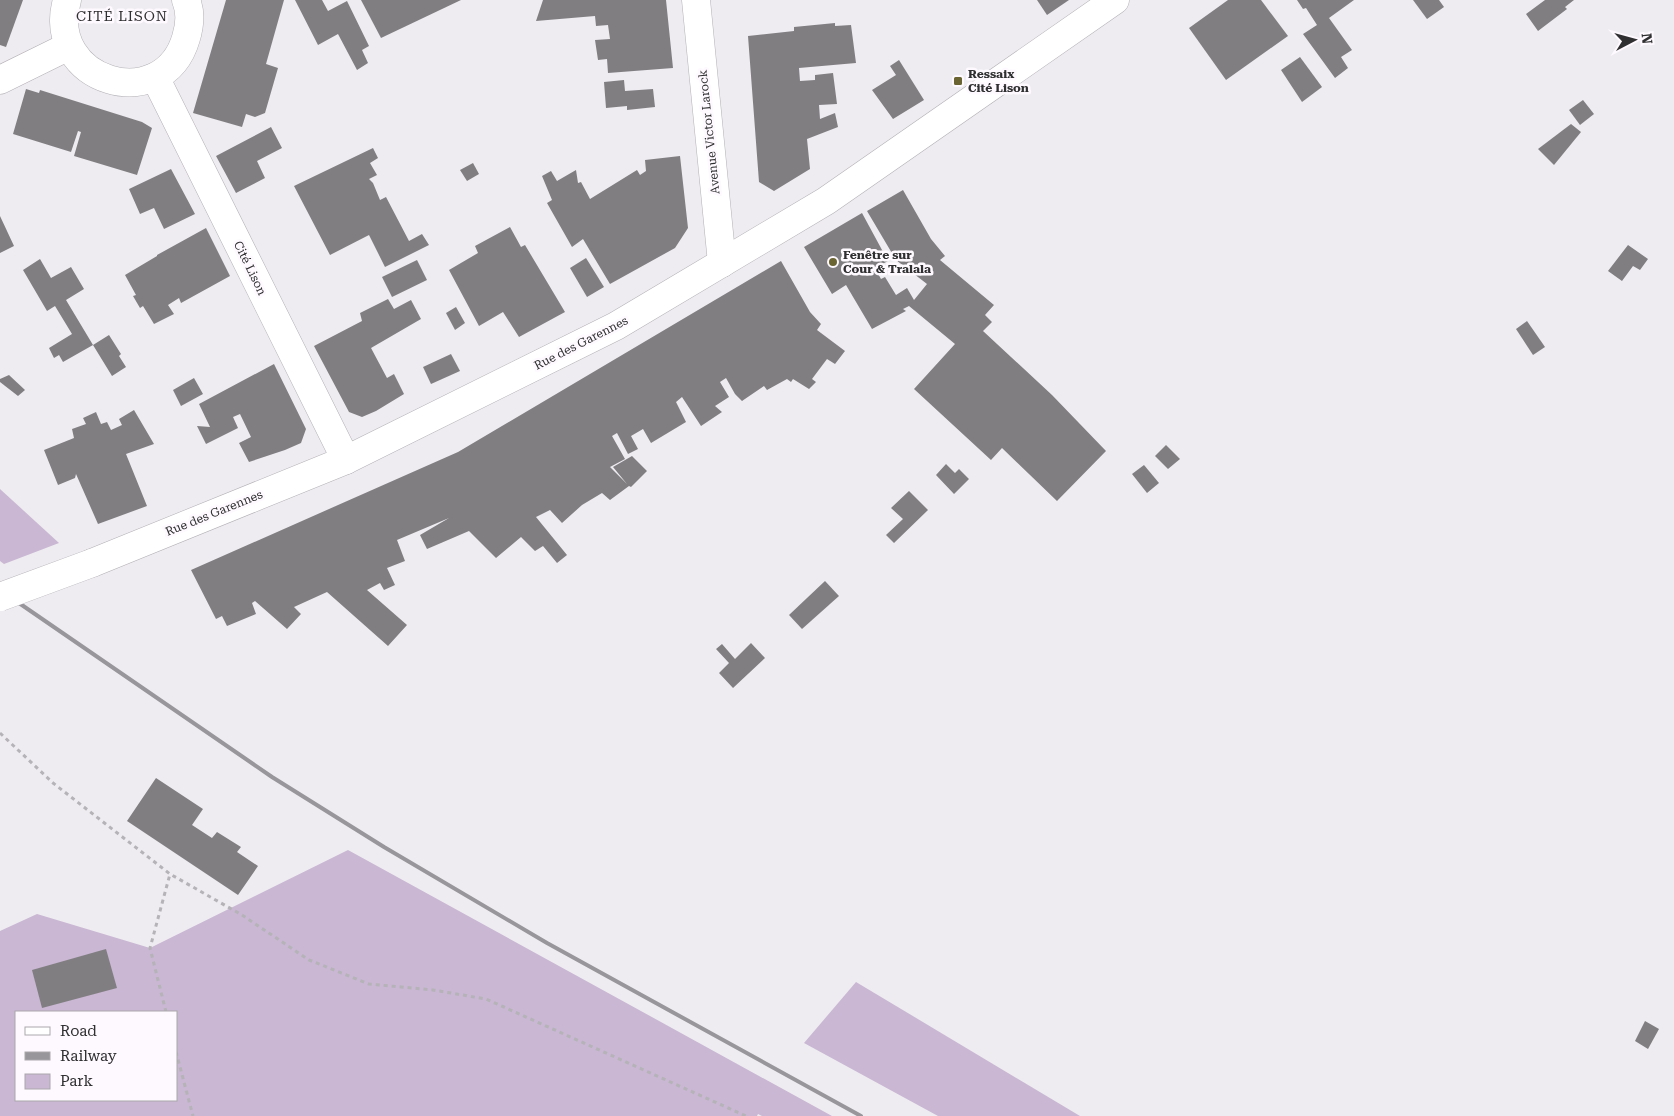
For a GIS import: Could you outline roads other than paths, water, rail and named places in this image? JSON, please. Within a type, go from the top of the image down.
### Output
[{"type":"street","points":[[67,0],[64,28],[69,46],[78,60],[90,72],[105,79],[122,83],[139,82],[155,77],[172,65],[183,48],[189,28],[189,7],[186,0]]},
{"type":"street","name":"Avenue Victor Larock","points":[[696,0],[722,263]]},
{"type":"street","name":"Rue des Garennes","points":[[0,597],[92,563],[346,460],[616,326],[826,201],[1115,0]]},
{"type":"street","points":[[0,80],[69,46]]},
{"type":"street","name":"Cité Lison","points":[[155,77],[346,460]]},
{"type":"railway","points":[[0,590],[272,777],[384,847],[547,943],[861,1116]]},
{"type":"place","name":"Ressaix Cité Lison","points":[[958,81]]},
{"type":"place","name":"Fenêtre sur Cour & Tralala","points":[[833,262]]},
{"type":"district","name":"CITÉ LISON","points":[[122,16]]}]
